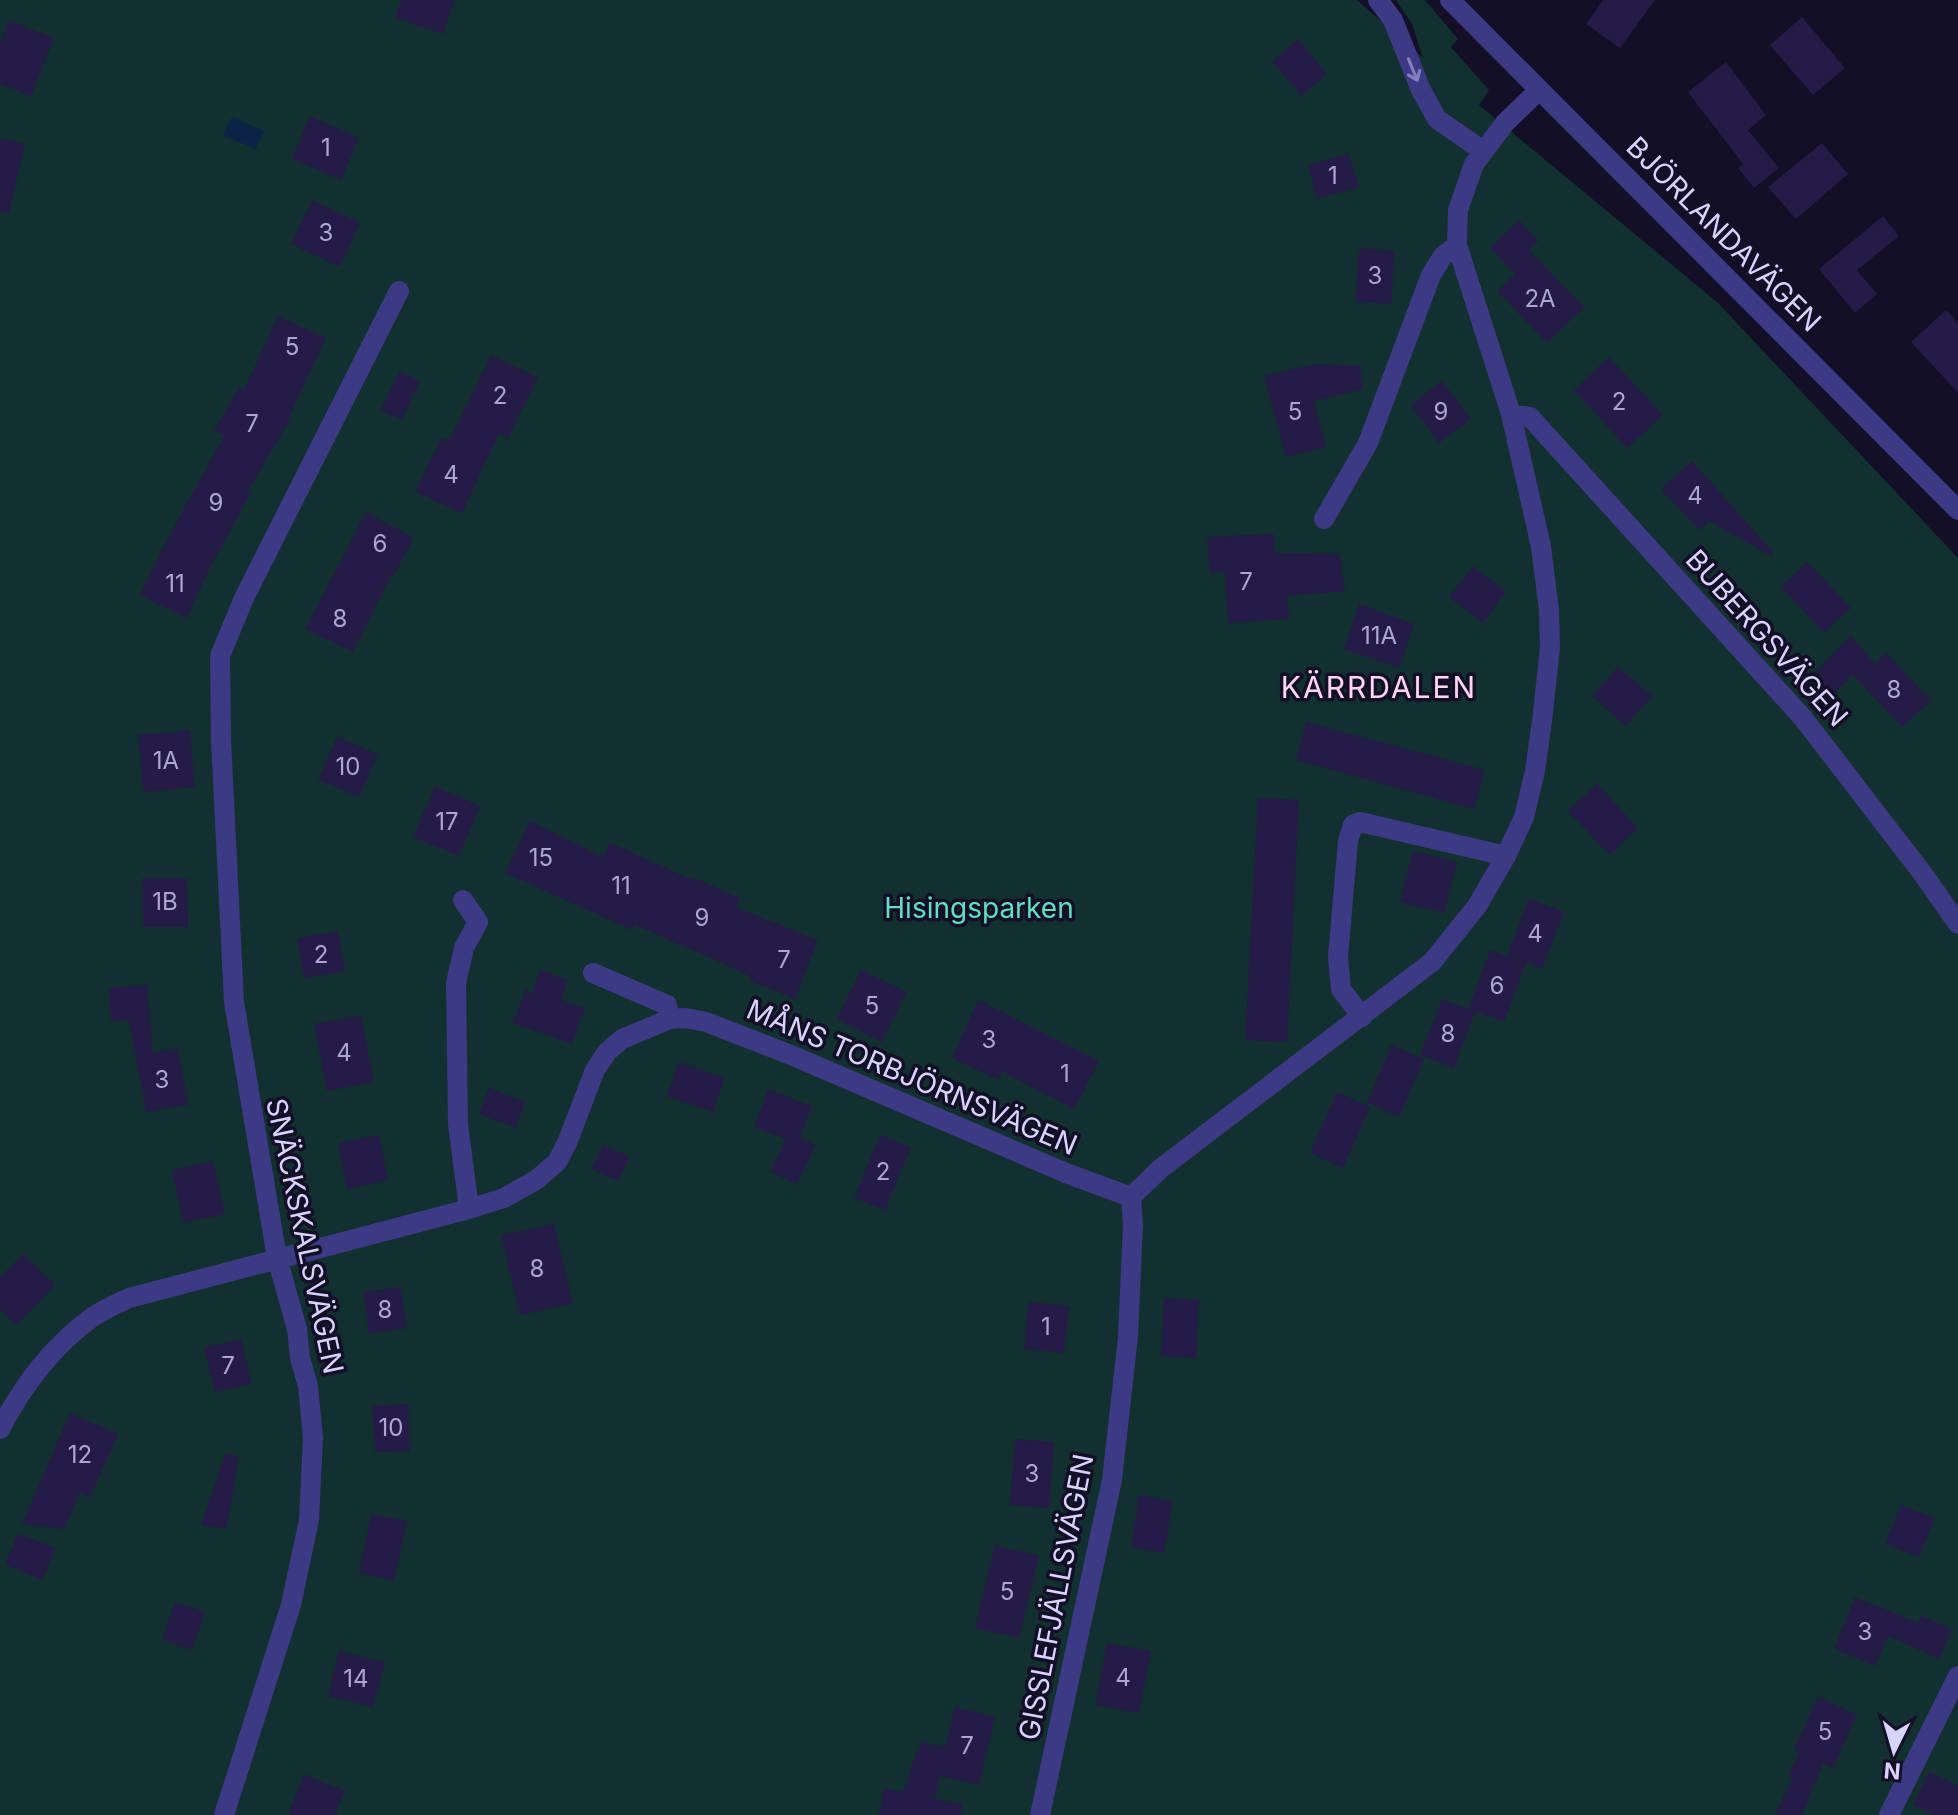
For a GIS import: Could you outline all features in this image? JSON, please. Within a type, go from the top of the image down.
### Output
[{"type":"street","points":[[1378,0],[1393,20],[1421,90],[1437,119],[1483,151]]},
{"type":"street","name":"BJÖRLANDAVÄGEN","points":[[1450,0],[1958,510]]},
{"type":"street","points":[[1131,1197],[1160,1169],[1432,962],[1477,906],[1524,817],[1535,771],[1550,648],[1549,610],[1541,547],[1511,414],[1457,245],[1458,210],[1474,164],[1538,91]]},
{"type":"street","points":[[1324,519],[1368,443],[1431,275],[1443,256],[1457,245]]},
{"type":"street","name":"SNÄCKSKALSVÄGEN","points":[[224,1815],[291,1605],[309,1520],[313,1438],[308,1386],[300,1358],[297,1329],[277,1258],[234,1002],[220,656],[244,598],[399,291]]},
{"type":"street","name":"BUBERGSVÄGEN","points":[[1511,414],[1530,417],[1803,718],[1958,924]]},
{"type":"street","points":[[1362,1017],[1341,989],[1338,957],[1349,832],[1353,825],[1360,822],[1506,856]]},
{"type":"street","points":[[463,900],[478,922],[464,948],[456,983],[458,1124],[469,1209]]},
{"type":"street","points":[[593,973],[667,1005],[670,1019]]},
{"type":"street","name":"MÅNS TORBJÖRNSVÄGEN","points":[[0,1429],[17,1397],[54,1351],[93,1316],[129,1298],[469,1209],[504,1198],[536,1180],[557,1162],[595,1070],[607,1052],[622,1039],[670,1019],[706,1022],[791,1055],[1066,1173],[1131,1197]]},
{"type":"street","name":"GISSLEFJÄLLSVÄGEN","points":[[1040,1815],[1112,1480],[1128,1337],[1133,1224],[1131,1197]]},
{"type":"street","points":[[1889,1815],[1958,1676]]},
{"type":"green space","name":"Hisingsparken","points":[[0,0],[1357,0],[1423,58],[1412,24],[1396,0],[1425,0],[1458,39],[1451,47],[1489,90],[1479,105],[1718,303],[1958,558],[1958,1815],[0,1815]]},
{"type":"water","points":[[232,117],[264,131],[256,149],[223,135]]},
{"type":"building","points":[[401,0],[455,0],[443,34],[395,18]]},
{"type":"building","points":[[1603,0],[1655,0],[1620,48],[1586,24]]},
{"type":"building","points":[[1802,17],[1845,68],[1813,95],[1770,45]]},
{"type":"building","points":[[9,20],[54,38],[31,96],[0,84],[0,43]]},
{"type":"building","points":[[1298,39],[1327,74],[1301,96],[1272,61]]},
{"type":"building","points":[[1726,62],[1766,115],[1748,130],[1779,168],[1754,188],[1738,168],[1743,164],[1688,92]]},
{"type":"building","points":[[310,116],[359,138],[341,180],[292,159]]},
{"type":"building","points":[[0,138],[25,144],[9,213],[0,212]]},
{"type":"building","points":[[1822,143],[1848,174],[1796,219],[1768,187]]},
{"type":"building","points":[[1349,154],[1359,187],[1317,199],[1308,165]]},
{"type":"building","points":[[312,200],[360,223],[340,267],[291,244]]},
{"type":"building","points":[[1883,216],[1899,236],[1857,270],[1877,294],[1855,313],[1819,269]]},
{"type":"building","points":[[1519,220],[1538,241],[1529,250],[1584,307],[1547,343],[1497,291],[1515,274],[1490,248]]},
{"type":"building","points":[[1359,248],[1395,251],[1391,304],[1355,302]]},
{"type":"building","points":[[1946,310],[1958,323],[1958,393],[1911,342]]},
{"type":"building","points":[[278,316],[326,338],[291,418],[248,491],[251,493],[208,571],[187,618],[140,595],[224,436],[214,430],[239,388],[244,390]]},
{"type":"building","points":[[491,355],[538,377],[508,438],[499,433],[462,513],[415,492],[441,438],[449,441]]},
{"type":"building","points":[[1609,357],[1663,415],[1627,448],[1574,390]]},
{"type":"building","points":[[1314,364],[1360,366],[1363,389],[1314,401],[1326,447],[1286,457],[1264,376]]},
{"type":"building","points":[[399,371],[420,381],[402,420],[381,410]]},
{"type":"building","points":[[1442,381],[1471,419],[1439,443],[1411,405]]},
{"type":"building","points":[[1692,461],[1774,553],[1771,556],[1709,521],[1699,530],[1661,489]]},
{"type":"building","points":[[366,512],[414,538],[391,575],[353,652],[305,629]]},
{"type":"building","points":[[1274,534],[1275,553],[1340,554],[1345,591],[1287,596],[1289,619],[1228,623],[1225,572],[1210,573],[1207,537]]},
{"type":"building","points":[[1807,562],[1851,608],[1824,633],[1781,587]]},
{"type":"building","points":[[1473,566],[1506,592],[1483,623],[1449,597]]},
{"type":"building","points":[[1359,604],[1414,624],[1399,668],[1344,649]]},
{"type":"building","points":[[1851,635],[1875,664],[1887,653],[1931,701],[1902,727],[1853,675],[1832,695],[1812,675]]},
{"type":"building","points":[[1618,667],[1652,696],[1626,726],[1592,696]]},
{"type":"building","points":[[1306,722],[1485,770],[1474,809],[1296,760]]},
{"type":"building","points":[[190,730],[195,787],[143,792],[138,735]]},
{"type":"building","points":[[337,737],[378,754],[359,797],[318,780]]},
{"type":"building","points":[[1597,784],[1638,828],[1610,855],[1568,811]]},
{"type":"building","points":[[435,786],[480,806],[459,856],[413,837]]},
{"type":"building","points":[[1258,798],[1299,800],[1287,1042],[1245,1040]]},
{"type":"building","points":[[530,821],[603,857],[610,842],[691,880],[692,877],[740,898],[736,907],[818,940],[795,999],[749,980],[751,976],[635,925],[632,930],[505,873]]},
{"type":"building","points":[[1413,851],[1457,862],[1444,913],[1400,902]]},
{"type":"building","points":[[142,878],[187,878],[188,927],[143,927]]},
{"type":"building","points":[[1529,898],[1564,912],[1542,969],[1507,955]]},
{"type":"building","points":[[338,931],[345,971],[304,978],[297,938]]},
{"type":"building","points":[[1490,950],[1526,963],[1504,1022],[1468,1009]]},
{"type":"building","points":[[540,970],[568,980],[561,1000],[585,1008],[572,1044],[513,1023],[526,988],[531,995]]},
{"type":"building","points":[[861,970],[907,992],[882,1042],[837,1019]]},
{"type":"building","points":[[147,985],[153,1052],[178,1048],[188,1105],[146,1112],[129,1020],[111,1021],[109,988]]},
{"type":"building","points":[[1442,999],[1475,1012],[1454,1068],[1420,1055]]},
{"type":"building","points":[[978,1000],[1099,1061],[1074,1109],[1002,1072],[999,1080],[952,1058]]},
{"type":"building","points":[[361,1015],[374,1082],[327,1091],[314,1024]]},
{"type":"building","points":[[1391,1045],[1424,1059],[1399,1117],[1367,1103]]},
{"type":"building","points":[[679,1062],[725,1078],[713,1112],[667,1096]]},
{"type":"building","points":[[489,1088],[525,1102],[516,1128],[479,1114]]},
{"type":"building","points":[[768,1089],[812,1106],[800,1137],[816,1145],[797,1184],[770,1172],[786,1139],[754,1127]]},
{"type":"building","points":[[1337,1092],[1370,1107],[1343,1168],[1310,1153]]},
{"type":"building","points":[[379,1135],[388,1180],[347,1189],[338,1143]]},
{"type":"building","points":[[880,1135],[911,1147],[885,1210],[854,1198]]},
{"type":"building","points":[[603,1145],[630,1157],[618,1181],[591,1169]]},
{"type":"building","points":[[213,1161],[225,1214],[183,1223],[172,1170]]},
{"type":"building","points":[[554,1224],[573,1303],[520,1315],[501,1235]]},
{"type":"building","points":[[23,1254],[55,1285],[16,1325],[0,1309],[0,1277]]},
{"type":"building","points":[[401,1287],[407,1328],[369,1334],[363,1292]]},
{"type":"building","points":[[1164,1298],[1199,1300],[1196,1358],[1161,1356]]},
{"type":"building","points":[[1029,1302],[1069,1306],[1064,1353],[1024,1349]]},
{"type":"building","points":[[241,1339],[252,1384],[215,1392],[204,1348]]},
{"type":"building","points":[[408,1404],[410,1451],[375,1452],[372,1406]]},
{"type":"building","points":[[70,1413],[118,1434],[90,1497],[80,1493],[64,1529],[22,1524]]},
{"type":"building","points":[[1015,1439],[1054,1442],[1049,1508],[1010,1505]]},
{"type":"building","points":[[226,1453],[239,1457],[226,1529],[201,1525]]},
{"type":"building","points":[[1139,1495],[1173,1501],[1164,1553],[1131,1547]]},
{"type":"building","points":[[1901,1505],[1935,1518],[1919,1557],[1885,1544]]},
{"type":"building","points":[[371,1514],[407,1521],[394,1581],[359,1573]]},
{"type":"building","points":[[18,1534],[56,1548],[42,1580],[5,1564]]},
{"type":"building","points":[[995,1545],[1039,1556],[1019,1638],[975,1628]]},
{"type":"building","points":[[1855,1597],[1918,1623],[1921,1616],[1952,1629],[1939,1659],[1888,1636],[1876,1666],[1834,1649]]},
{"type":"building","points":[[175,1602],[205,1612],[192,1650],[162,1639]]},
{"type":"building","points":[[1107,1643],[1151,1651],[1139,1713],[1095,1705]]},
{"type":"building","points":[[339,1651],[385,1662],[373,1707],[328,1696]]},
{"type":"building","points":[[1818,1697],[1857,1715],[1833,1768],[1823,1763],[1802,1815],[1775,1815],[1792,1778],[1788,1776],[1799,1752],[1794,1749]]},
{"type":"building","points":[[955,1707],[995,1717],[979,1785],[940,1776],[935,1799],[962,1804],[961,1815],[879,1815],[884,1788],[903,1792],[921,1740],[945,1748]]},
{"type":"building","points":[[1929,1772],[1958,1786],[1958,1815],[1933,1815],[1913,1805]]},
{"type":"building","points":[[304,1774],[345,1791],[335,1815],[288,1815]]},
{"type":"district","name":"KÄRRDALEN","points":[[1379,688]]}]
